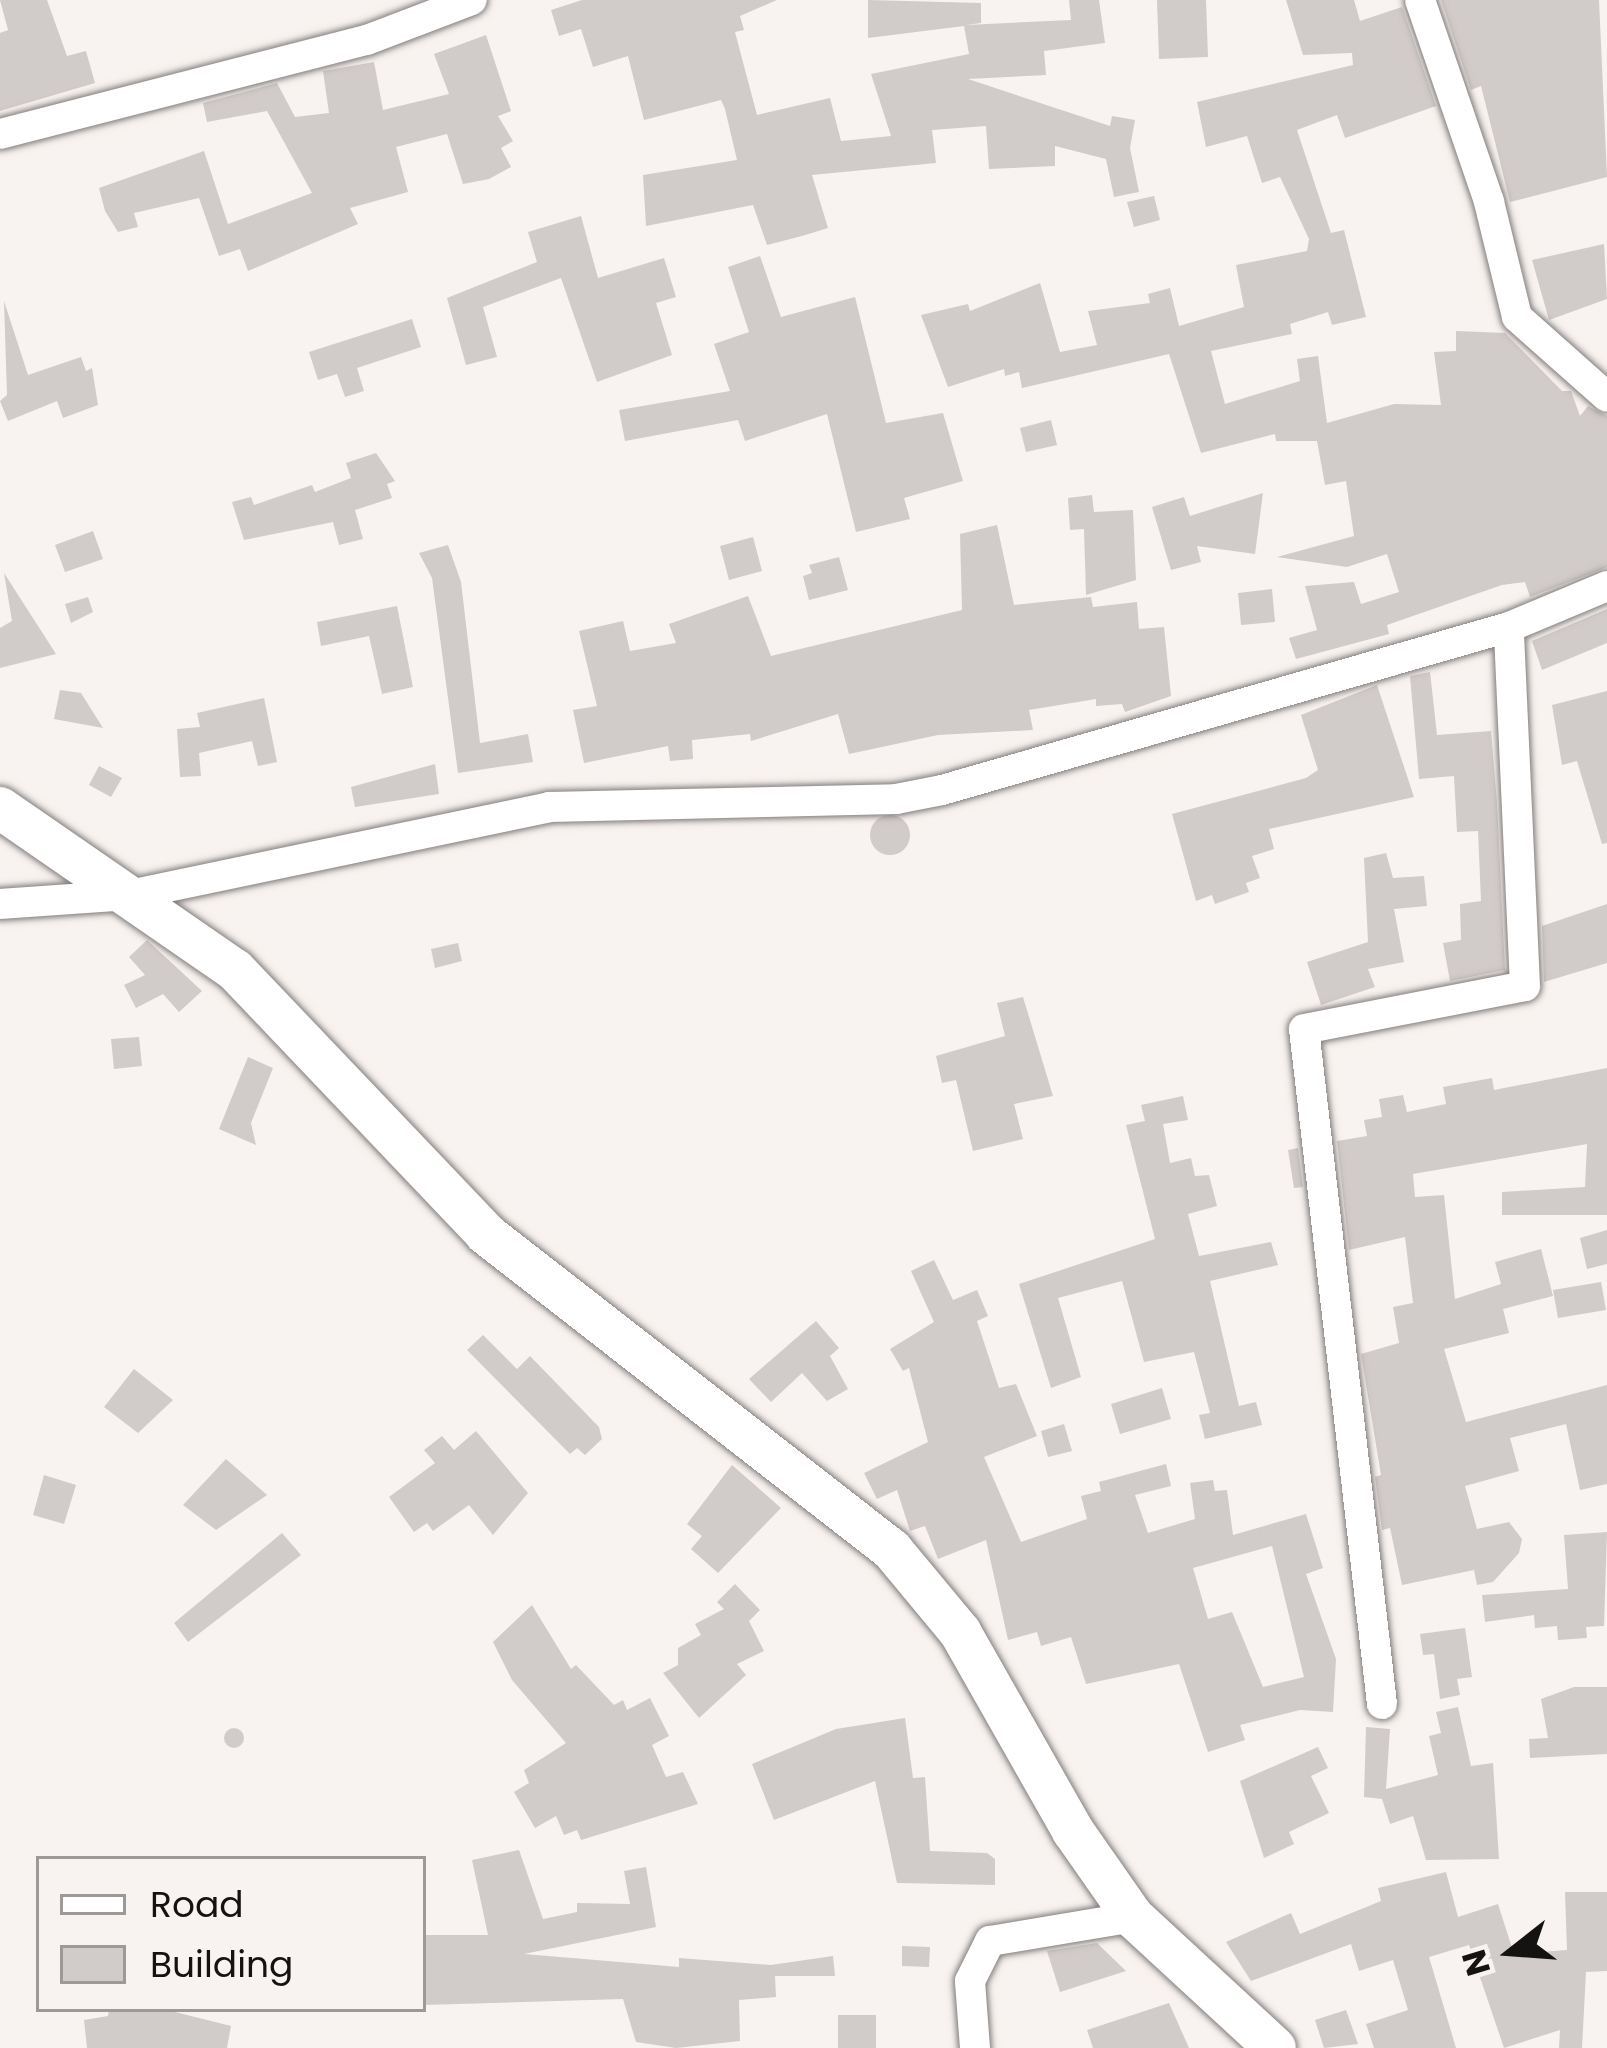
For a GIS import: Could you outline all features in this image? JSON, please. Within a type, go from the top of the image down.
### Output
[{"type":"street","points":[[0,134],[367,40],[472,0]]},
{"type":"street","points":[[1420,0],[1489,202],[1517,316],[1607,397]]},
{"type":"street","points":[[0,904],[129,895],[477,816],[941,790],[1509,627],[1607,586]]},
{"type":"street","points":[[1382,1704],[1304,1029],[1525,986],[1509,627]]},
{"type":"street","points":[[0,808],[235,970],[486,1234],[892,1550],[960,1632],[1017,1720],[1072,1831],[1133,1917],[1275,2048]]},
{"type":"street","points":[[976,2048],[970,1981],[990,1941],[1133,1917]]},
{"type":"building","points":[[0,0],[47,0],[67,56],[86,51],[95,83],[0,111],[0,33],[8,30]]},
{"type":"building","points":[[582,0],[777,0],[740,16],[744,30],[735,32],[757,115],[830,98],[841,141],[891,136],[871,74],[969,54],[964,26],[868,38],[868,0],[981,3],[981,23],[966,25],[1071,20],[1069,0],[1099,0],[1105,43],[1044,51],[1046,75],[968,79],[1110,126],[1112,116],[1135,120],[1130,148],[1139,192],[1114,197],[1106,159],[1055,146],[1055,166],[989,169],[986,126],[932,130],[936,163],[812,175],[828,228],[802,236],[767,245],[753,205],[646,226],[643,175],[737,160],[725,109],[721,100],[644,120],[628,56],[593,67],[581,29],[559,36],[551,10]]},
{"type":"building","points":[[1157,0],[1206,0],[1208,57],[1159,59]]},
{"type":"building","points":[[1286,0],[1354,0],[1360,21],[1402,7],[1436,106],[1345,138],[1337,115],[1297,130],[1331,233],[1344,230],[1366,317],[1332,325],[1328,312],[1290,324],[1292,334],[1211,351],[1225,404],[1300,381],[1297,359],[1318,356],[1327,423],[1394,404],[1441,405],[1434,352],[1456,351],[1456,331],[1505,333],[1562,391],[1571,391],[1580,416],[1588,406],[1607,416],[1607,567],[1530,597],[1525,582],[1502,585],[1387,625],[1389,634],[1296,659],[1289,638],[1317,630],[1305,586],[1354,582],[1361,604],[1399,592],[1387,554],[1347,567],[1277,557],[1354,536],[1346,481],[1325,485],[1317,441],[1276,441],[1275,434],[1201,453],[1169,354],[1022,388],[1019,372],[1005,376],[1004,369],[948,387],[921,315],[968,304],[970,311],[1040,283],[1060,352],[1097,345],[1088,311],[1150,303],[1148,294],[1170,288],[1179,326],[1244,307],[1236,265],[1307,251],[1309,239],[1280,177],[1262,183],[1247,136],[1206,147],[1197,102],[1353,65],[1352,53],[1303,55]]},
{"type":"building","points":[[1441,0],[1599,0],[1607,177],[1510,202],[1481,86],[1471,90]]},
{"type":"building","points":[[486,35],[511,111],[498,116],[513,141],[501,148],[511,167],[489,179],[463,184],[447,134],[396,147],[408,192],[350,208],[358,224],[248,271],[240,249],[219,256],[199,198],[134,213],[138,227],[118,232],[105,211],[99,188],[204,151],[228,224],[312,193],[267,111],[207,122],[203,103],[277,83],[295,117],[329,113],[323,71],[374,62],[383,110],[449,94],[434,54]]},
{"type":"building","points":[[1154,196],[1160,220],[1134,227],[1127,202]]},
{"type":"building","points":[[581,216],[598,278],[664,258],[676,297],[656,303],[672,355],[597,382],[561,278],[483,307],[497,357],[466,365],[447,298],[537,262],[528,232]]},
{"type":"building","points":[[1604,244],[1607,299],[1549,320],[1532,260]]},
{"type":"building","points":[[760,256],[781,317],[855,297],[886,423],[943,413],[963,481],[904,498],[910,519],[856,532],[827,414],[745,441],[738,420],[625,441],[619,410],[730,391],[714,344],[749,332],[728,267]]},
{"type":"building","points":[[4,301],[28,375],[81,357],[86,371],[92,368],[98,405],[63,418],[57,401],[8,421],[0,401],[7,395]]},
{"type":"building","points":[[412,319],[421,347],[357,368],[364,391],[345,397],[337,374],[318,380],[309,352]]},
{"type":"building","points":[[1051,420],[1057,445],[1026,452],[1020,428]]},
{"type":"building","points":[[376,453],[395,481],[387,484],[392,498],[355,510],[363,539],[339,545],[333,522],[244,540],[232,502],[251,497],[254,505],[312,485],[315,492],[351,478],[346,463]]},
{"type":"building","points":[[1263,493],[1255,554],[1197,546],[1201,562],[1171,570],[1152,507],[1184,497],[1190,516]]},
{"type":"building","points":[[1092,495],[1094,512],[1133,510],[1136,580],[1086,595],[1084,529],[1070,530],[1068,498]]},
{"type":"building","points":[[997,525],[1014,605],[1091,597],[1093,607],[1137,602],[1139,629],[1164,627],[1171,696],[1125,712],[1122,704],[1096,706],[1096,699],[1029,710],[1033,730],[938,735],[849,754],[838,714],[751,741],[750,734],[692,740],[693,759],[670,761],[668,746],[584,763],[573,710],[597,706],[579,631],[623,621],[630,651],[676,643],[669,624],[748,596],[771,656],[962,610],[960,534]]},
{"type":"building","points":[[93,531],[103,559],[65,572],[55,545]]},
{"type":"building","points":[[753,537],[762,571],[729,580],[720,546]]},
{"type":"building","points":[[448,545],[461,582],[480,743],[528,734],[533,762],[458,773],[432,578],[419,553]]},
{"type":"building","points":[[839,557],[848,590],[809,600],[803,576],[812,573],[809,565]]},
{"type":"building","points":[[4,573],[56,654],[0,668],[0,628],[12,621]]},
{"type":"building","points":[[1272,589],[1275,622],[1241,625],[1238,593]]},
{"type":"building","points":[[88,597],[93,612],[71,623],[65,604]]},
{"type":"building","points":[[397,606],[413,687],[382,694],[369,636],[321,646],[317,622]]},
{"type":"building","points":[[1607,609],[1607,643],[1542,670],[1532,641]]},
{"type":"building","points":[[1430,672],[1437,735],[1491,731],[1497,803],[1505,970],[1450,981],[1443,943],[1461,940],[1460,904],[1481,901],[1478,831],[1457,832],[1454,776],[1419,779],[1410,676]]},
{"type":"building","points":[[1377,685],[1414,797],[1269,829],[1274,849],[1252,856],[1260,878],[1246,883],[1249,892],[1215,904],[1212,895],[1196,901],[1172,814],[1306,778],[1318,770],[1301,715]]},
{"type":"building","points":[[60,690],[81,693],[103,728],[54,719]]},
{"type":"building","points":[[1607,691],[1607,843],[1602,844],[1577,761],[1562,765],[1552,705]]},
{"type":"building","points":[[264,698],[277,762],[258,766],[252,741],[199,753],[201,776],[180,777],[177,729],[200,727],[197,713]]},
{"type":"building","points":[[435,764],[439,794],[355,807],[351,787]]},
{"type":"building","points":[[99,766],[122,778],[111,797],[89,785]]},
{"type":"building","points":[[890,815],[904,821],[910,835],[904,849],[890,855],[876,849],[870,835],[876,821]]},
{"type":"building","points":[[1386,853],[1393,878],[1424,876],[1427,906],[1394,909],[1404,962],[1368,969],[1375,987],[1321,1005],[1307,962],[1368,942],[1364,858]]},
{"type":"building","points":[[1607,904],[1607,963],[1544,982],[1542,926]]},
{"type":"building","points":[[147,940],[202,991],[179,1012],[163,994],[136,1008],[124,985],[145,975],[129,957]]},
{"type":"building","points":[[458,943],[462,961],[435,968],[431,949]]},
{"type":"building","points":[[1023,997],[1053,1096],[1014,1104],[1023,1139],[973,1151],[956,1080],[942,1083],[936,1056],[1005,1036],[997,1003]]},
{"type":"building","points":[[139,1037],[142,1066],[114,1069],[111,1039]]},
{"type":"building","points":[[248,1057],[273,1068],[251,1123],[256,1145],[219,1129]]},
{"type":"building","points":[[1607,1068],[1607,1215],[1502,1215],[1502,1192],[1585,1187],[1587,1144],[1413,1174],[1415,1197],[1444,1195],[1455,1299],[1501,1284],[1495,1262],[1541,1249],[1553,1296],[1503,1309],[1509,1333],[1444,1349],[1466,1422],[1607,1385],[1607,1484],[1580,1490],[1566,1424],[1510,1438],[1519,1471],[1465,1486],[1477,1529],[1509,1522],[1522,1539],[1519,1553],[1493,1582],[1477,1585],[1474,1570],[1402,1585],[1390,1528],[1382,1530],[1375,1477],[1381,1475],[1361,1354],[1399,1343],[1393,1307],[1413,1303],[1405,1237],[1349,1250],[1337,1141],[1367,1136],[1364,1120],[1382,1117],[1379,1099],[1403,1095],[1407,1112],[1446,1104],[1443,1087],[1492,1078],[1494,1090]]},
{"type":"building","points":[[1183,1096],[1188,1120],[1163,1124],[1170,1163],[1191,1158],[1195,1176],[1209,1175],[1217,1206],[1188,1214],[1199,1256],[1271,1242],[1278,1265],[1210,1281],[1239,1406],[1256,1402],[1262,1425],[1205,1439],[1199,1415],[1210,1413],[1194,1352],[1144,1362],[1122,1281],[1058,1298],[1081,1377],[1051,1388],[1019,1284],[1155,1239],[1126,1125],[1145,1121],[1141,1105]]},
{"type":"building","points":[[1298,1148],[1303,1187],[1294,1188],[1288,1150]]},
{"type":"building","points":[[1607,1230],[1607,1264],[1587,1269],[1580,1238]]},
{"type":"building","points":[[934,1260],[953,1300],[977,1290],[988,1316],[977,1321],[999,1388],[1016,1384],[1037,1436],[984,1457],[1021,1542],[1087,1519],[1081,1496],[1101,1491],[1099,1482],[1166,1464],[1171,1486],[1135,1495],[1148,1533],[1195,1519],[1190,1483],[1213,1480],[1215,1491],[1227,1490],[1233,1535],[1306,1514],[1323,1568],[1306,1574],[1336,1659],[1333,1712],[1300,1710],[1240,1725],[1245,1740],[1208,1752],[1179,1664],[1086,1684],[1071,1637],[1041,1646],[1037,1632],[1008,1640],[986,1540],[938,1559],[925,1526],[910,1531],[897,1490],[877,1499],[864,1473],[928,1442],[909,1368],[903,1371],[890,1349],[934,1322],[911,1271]],"holes":[[[1272,1546],[1304,1677],[1263,1687],[1232,1612],[1208,1619],[1193,1568]]]},
{"type":"building","points":[[1601,1282],[1606,1310],[1558,1318],[1553,1290]]},
{"type":"building","points":[[816,1321],[839,1348],[830,1356],[848,1389],[827,1401],[802,1373],[771,1402],[749,1379]]},
{"type":"building","points":[[483,1335],[517,1369],[530,1356],[599,1427],[602,1439],[585,1455],[577,1448],[570,1454],[467,1350]]},
{"type":"building","points":[[134,1369],[173,1400],[138,1433],[104,1407]]},
{"type":"building","points":[[1162,1388],[1171,1419],[1120,1434],[1111,1404]]},
{"type":"building","points":[[1064,1424],[1072,1451],[1048,1457],[1041,1431]]},
{"type":"building","points":[[476,1431],[528,1493],[493,1535],[469,1505],[433,1531],[427,1523],[414,1532],[389,1497],[435,1463],[424,1450],[442,1436],[454,1450]]},
{"type":"building","points":[[226,1459],[267,1495],[216,1530],[183,1505]]},
{"type":"building","points":[[732,1465],[781,1508],[718,1573],[691,1549],[702,1536],[687,1524]]},
{"type":"building","points":[[44,1475],[76,1485],[64,1524],[33,1515]]},
{"type":"building","points":[[1607,1532],[1604,1626],[1586,1627],[1587,1638],[1558,1640],[1557,1626],[1535,1628],[1534,1615],[1485,1622],[1482,1595],[1568,1589],[1564,1535]]},
{"type":"building","points":[[282,1533],[301,1555],[188,1642],[174,1623]]},
{"type":"building","points":[[735,1584],[760,1610],[749,1621],[764,1651],[737,1664],[746,1675],[699,1718],[663,1673],[678,1665],[678,1648],[701,1635],[695,1624],[724,1609],[717,1602]]},
{"type":"building","points":[[532,1605],[571,1669],[576,1665],[614,1705],[623,1700],[627,1710],[650,1698],[669,1736],[652,1745],[666,1777],[683,1772],[698,1804],[581,1840],[577,1830],[564,1835],[556,1816],[535,1828],[514,1792],[529,1783],[524,1770],[566,1743],[512,1680],[493,1642]]},
{"type":"building","points":[[1465,1628],[1472,1677],[1457,1679],[1460,1695],[1440,1699],[1434,1654],[1423,1655],[1420,1634]]},
{"type":"building","points":[[1574,1687],[1607,1687],[1607,1754],[1530,1758],[1529,1739],[1548,1738],[1541,1699]]},
{"type":"building","points":[[1458,1707],[1471,1766],[1493,1763],[1499,1859],[1426,1860],[1413,1816],[1390,1824],[1382,1799],[1364,1797],[1366,1727],[1390,1729],[1386,1789],[1438,1775],[1429,1736],[1441,1733],[1436,1712]]},
{"type":"building","points":[[905,1718],[913,1778],[925,1777],[930,1851],[987,1853],[995,1859],[995,1885],[897,1883],[875,1781],[774,1820],[752,1764],[836,1729]]},
{"type":"building","points":[[234,1728],[244,1738],[234,1748],[224,1738]]},
{"type":"building","points":[[1318,1747],[1328,1768],[1311,1776],[1329,1813],[1289,1832],[1294,1844],[1264,1858],[1240,1781]]},
{"type":"building","points":[[519,1850],[543,1919],[577,1912],[577,1903],[630,1904],[624,1871],[646,1867],[656,1927],[524,1954],[679,1967],[679,1958],[771,1965],[833,1956],[835,1976],[775,1976],[776,1997],[739,2000],[740,2041],[676,2048],[636,2042],[623,1999],[426,2005],[426,1935],[488,1935],[472,1860]]},
{"type":"building","points":[[1446,1872],[1458,1917],[1498,1904],[1514,1954],[1567,1950],[1565,1892],[1607,1892],[1607,1971],[1586,1972],[1582,2048],[1559,2048],[1560,2030],[1504,2048],[1469,1945],[1429,1957],[1456,2048],[1374,2048],[1366,2024],[1408,2010],[1393,1960],[1359,1971],[1351,1944],[1251,1981],[1226,1942],[1291,1913],[1300,1934],[1381,1901],[1378,1888]]},
{"type":"building","points":[[1097,1943],[1126,1971],[1060,1992],[1047,1951]]},
{"type":"building","points":[[902,1946],[930,1947],[929,1967],[902,1966]]},
{"type":"building","points":[[1169,2003],[1189,2048],[1093,2048],[1087,2030]]},
{"type":"building","points":[[1346,2010],[1358,2044],[1324,2048],[1315,2020]]},
{"type":"building","points":[[109,2012],[175,2012],[231,2026],[227,2048],[87,2048],[84,2020],[108,2016]]},
{"type":"building","points":[[838,2015],[876,2015],[876,2048],[838,2048]]}]
